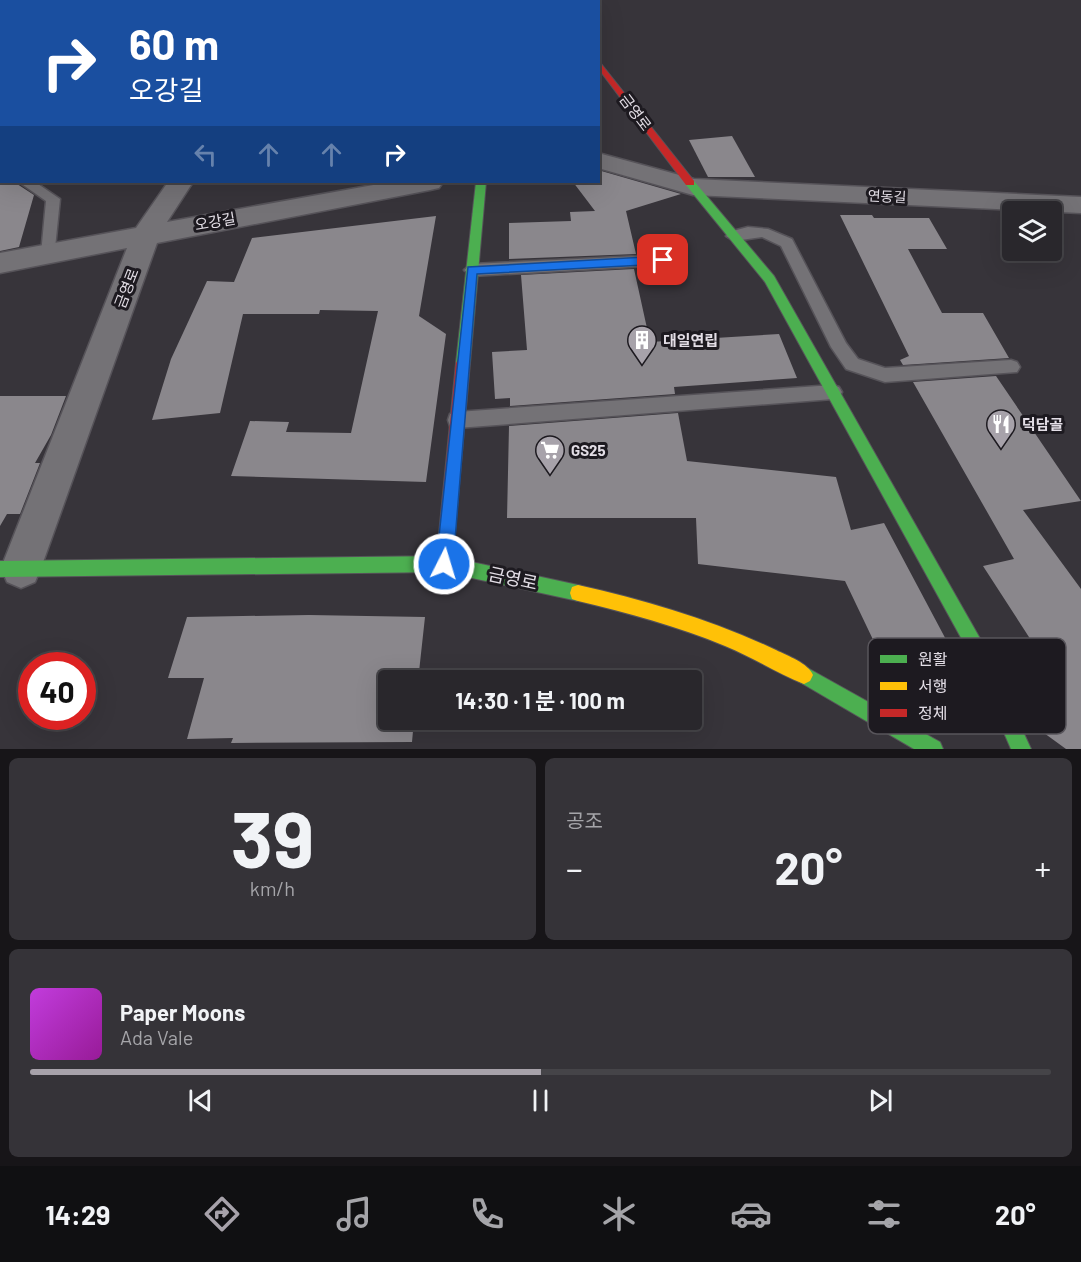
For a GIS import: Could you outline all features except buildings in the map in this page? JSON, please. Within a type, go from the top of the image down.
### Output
[{"type":"street","name":"금영로","points":[[600,65],[693,187],[770,279],[970,638]]},
{"type":"street","points":[[600,161],[693,187]]},
{"type":"street","name":"금영로","points":[[179,183],[147,233],[10,569],[444,564],[590,596],[710,631],[779,660],[868,711]]},
{"type":"street","name":"오강길","points":[[0,263],[381,187],[420,183]]},
{"type":"street","points":[[444,564],[481,183]]},
{"type":"street","name":"연동길","points":[[693,187],[1081,205]]},
{"type":"street","name":"금영로","points":[[907,734],[933,749]]},
{"type":"street","name":"금영로","points":[[1014,734],[1021,749]]},
{"type":"lane","points":[[28,183],[53,199],[49,254]]},
{"type":"lane","points":[[734,236],[747,231],[759,231],[776,236],[787,243],[840,347],[852,364],[885,375],[1011,367]]},
{"type":"lane","points":[[472,270],[663,260]]},
{"type":"lane","points":[[457,420],[833,392]]},
{"type":"traffic: fast","points":[[463,363],[481,183]]},
{"type":"traffic: fast","points":[[690,183],[770,279],[970,638]]},
{"type":"traffic: fast","points":[[0,569],[444,564],[578,593]]},
{"type":"traffic: fast","points":[[804,675],[868,712]]},
{"type":"traffic: fast","points":[[907,734],[933,749]]},
{"type":"traffic: fast","points":[[1014,734],[1021,749]]},
{"type":"traffic: slow","points":[[578,593],[636,607],[694,625],[751,648],[804,675]]},
{"type":"traffic: jam","points":[[600,65],[690,183]]},
{"type":"traffic: jam","points":[[444,564],[463,363]]},
{"type":"place","name":"대일연립","points":[[642,366]]},
{"type":"place","name":"덕담골","points":[[1001,450]]},
{"type":"place","name":"GS25","points":[[550,476]]},
{"type":"route","points":[[444,564],[472,270],[663,260]]}]
